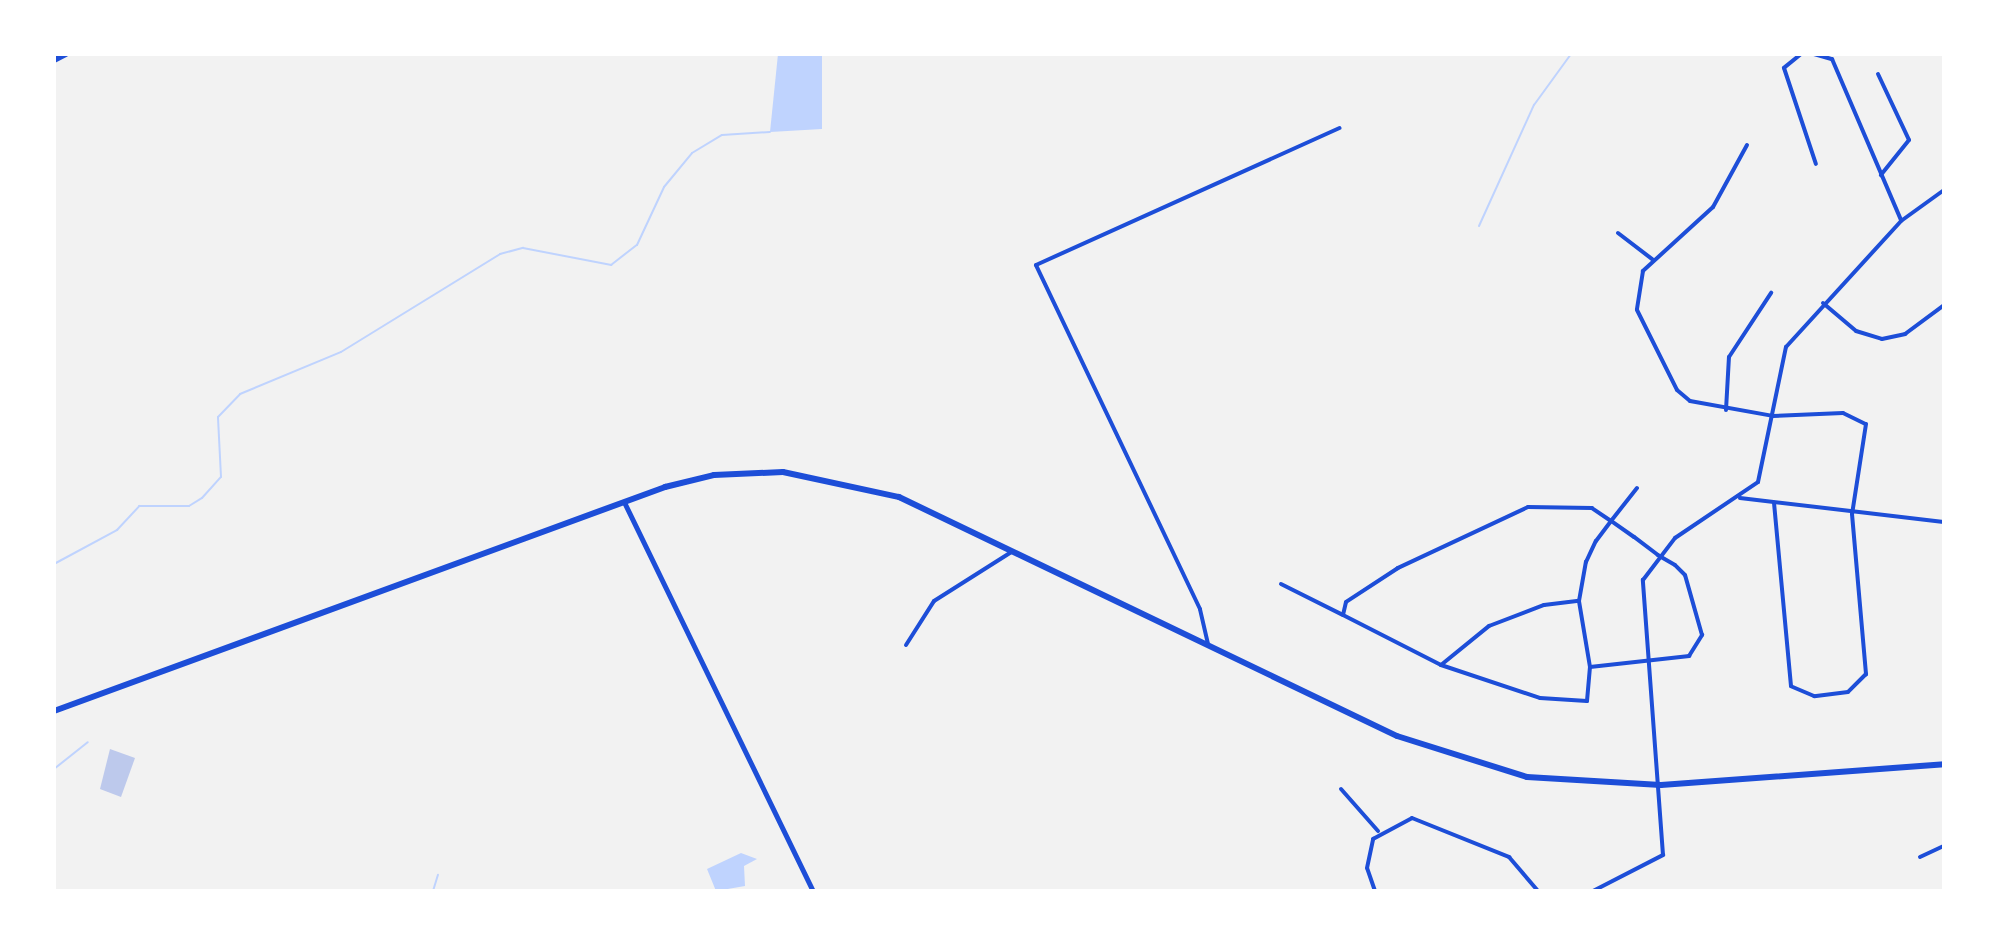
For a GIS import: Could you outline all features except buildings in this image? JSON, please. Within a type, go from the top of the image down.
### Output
[{"type":"main road","points":[[54,60],[66,54]]},
{"type":"main road","points":[[54,711],[624,501],[714,475],[811,475],[883,491],[1015,550],[1428,749],[1527,777],[1661,785],[1944,764]]},
{"type":"street","points":[[1801,54],[1784,68],[1816,164]]},
{"type":"street","points":[[1814,54],[1832,59],[1901,221]]},
{"type":"street","points":[[1878,74],[1909,140],[1881,175]]},
{"type":"street","points":[[1208,644],[1200,609],[1036,265],[1340,128]]},
{"type":"street","points":[[1747,145],[1713,207],[1652,259],[1636,294],[1646,334],[1677,390],[1701,406],[1773,416],[1843,413],[1866,424],[1852,514],[1866,674],[1848,692],[1799,694],[1791,686],[1774,503]]},
{"type":"street","points":[[1593,891],[1663,855],[1661,785],[1640,599],[1658,555],[1740,498],[1769,457],[1786,347],[1901,221],[1944,190]]},
{"type":"street","points":[[1618,233],[1652,259]]},
{"type":"street","points":[[1726,410],[1729,357],[1771,293]]},
{"type":"street","points":[[1823,303],[1856,331],[1882,339],[1905,334],[1944,305]]},
{"type":"street","points":[[1281,584],[1441,665],[1540,698],[1587,701],[1590,667],[1579,601],[1586,562],[1611,521],[1637,488]]},
{"type":"street","points":[[1740,498],[1852,514],[1944,522]]},
{"type":"street","points":[[624,501],[813,891]]},
{"type":"street","points":[[1343,615],[1359,589],[1528,507],[1592,508],[1658,555],[1695,589],[1700,648],[1645,662],[1590,667]]},
{"type":"street","points":[[906,645],[934,601],[1015,550]]},
{"type":"street","points":[[1441,665],[1489,626],[1544,605],[1579,601]]},
{"type":"street","points":[[1341,789],[1378,831]]},
{"type":"street","points":[[1375,891],[1367,868],[1378,831],[1403,819],[1437,824],[1518,862],[1538,891]]},
{"type":"street","points":[[1920,857],[1944,846]]},
{"type":"water","points":[[778,54],[822,54],[822,129],[770,132]]},
{"type":"water","points":[[741,853],[757,859],[744,866],[745,886],[716,891],[707,869]]},
{"type":"waterway","points":[[1479,226],[1534,105],[1571,54]]},
{"type":"waterway","points":[[54,564],[117,530],[139,506],[189,506],[202,498],[221,477],[218,417],[240,394],[341,352],[500,254],[523,248],[611,265],[637,245],[664,187],[692,153],[722,135],[770,132]]},
{"type":"waterway","points":[[54,769],[88,742]]},
{"type":"waterway","points":[[433,891],[438,875]]}]
